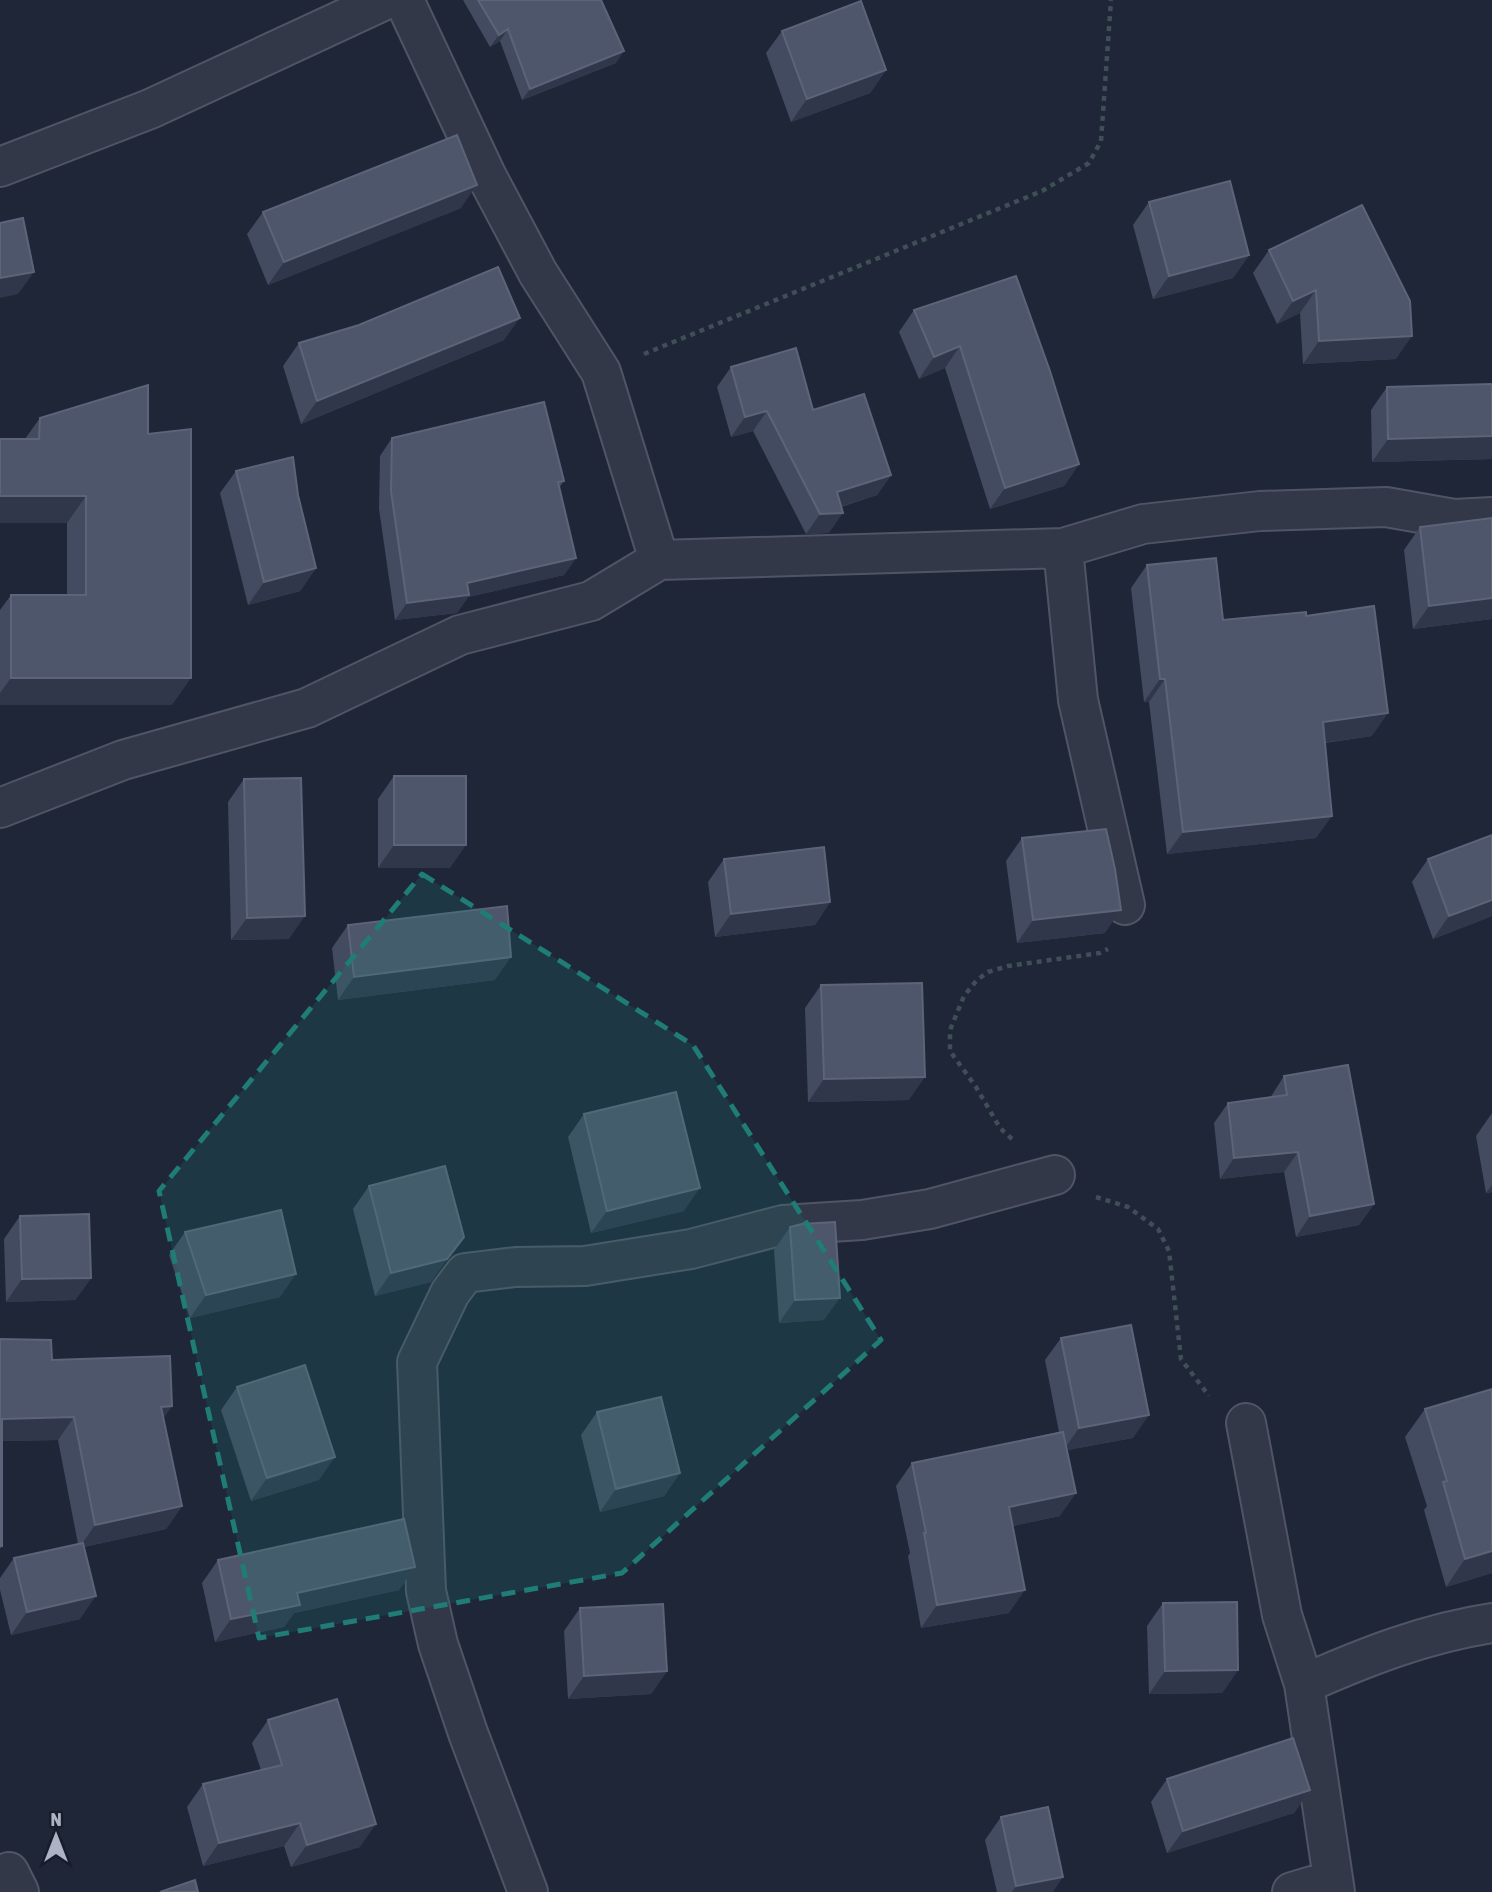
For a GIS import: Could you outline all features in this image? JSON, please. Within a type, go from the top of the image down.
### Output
[{"type":"street","points":[[0,167],[150,109],[385,0]]},
{"type":"street","points":[[404,0],[492,187],[538,273],[601,372],[659,560]]},
{"type":"street","points":[[0,808],[122,760],[307,708],[460,635],[591,601],[659,560],[1063,548],[1143,524],[1260,511],[1386,507],[1454,519],[1492,517]]},
{"type":"street","points":[[1063,548],[1078,701],[1125,905]]},
{"type":"street","points":[[528,1892],[468,1734],[438,1644],[426,1591],[417,1362],[450,1293],[465,1273],[516,1266],[585,1266],[691,1249],[783,1225],[862,1220],[930,1209],[1055,1175]]},
{"type":"street","points":[[1246,1423],[1282,1615],[1304,1684],[1334,1886],[1292,1892]]},
{"type":"street","points":[[1304,1684],[1366,1656],[1464,1627],[1492,1623]]},
{"type":"path","points":[[601,372],[1042,191],[1089,163],[1101,141],[1111,0]]},
{"type":"highlighted area","points":[[422,874],[693,1045],[881,1340],[622,1573],[259,1638],[159,1191]]},
{"type":"building","points":[[478,0],[601,0],[624,51],[530,89],[508,29],[499,35]]},
{"type":"building","points":[[861,1],[886,70],[807,99],[782,31]]},
{"type":"building","points":[[457,135],[477,185],[284,262],[263,212]]},
{"type":"building","points":[[1230,181],[1249,255],[1169,276],[1149,202]]},
{"type":"building","points":[[1362,205],[1410,301],[1412,336],[1319,341],[1316,290],[1293,301],[1269,250]]},
{"type":"building","points":[[23,218],[34,272],[0,278],[0,223]]},
{"type":"building","points":[[498,267],[520,318],[317,401],[299,343],[359,325]]},
{"type":"building","points":[[1016,276],[1079,464],[1005,488],[960,346],[934,357],[914,310]]},
{"type":"building","points":[[796,348],[813,410],[864,394],[891,475],[837,492],[843,513],[820,514],[767,411],[745,417],[731,367]]},
{"type":"building","points":[[1492,384],[1492,436],[1388,439],[1387,387]]},
{"type":"building","points":[[148,385],[148,434],[191,429],[191,678],[11,678],[11,595],[86,595],[86,496],[0,496],[0,439],[39,439],[40,418]]},
{"type":"building","points":[[544,402],[564,481],[558,482],[576,558],[467,583],[469,595],[407,603],[391,491],[392,438]]},
{"type":"building","points":[[293,457],[298,495],[316,568],[264,582],[236,471]]},
{"type":"building","points":[[1492,518],[1492,598],[1429,606],[1420,527]]},
{"type":"building","points":[[1216,558],[1223,620],[1306,612],[1306,616],[1374,606],[1388,713],[1323,722],[1332,816],[1183,832],[1165,679],[1160,679],[1147,565]]},
{"type":"building","points":[[394,776],[466,776],[466,845],[394,845]]},
{"type":"building","points":[[301,778],[305,916],[247,918],[244,779]]},
{"type":"building","points":[[1106,829],[1121,910],[1033,920],[1022,838]]},
{"type":"building","points":[[1492,835],[1492,900],[1449,916],[1428,859]]},
{"type":"building","points":[[824,847],[830,902],[731,914],[724,859]]},
{"type":"building","points":[[507,906],[511,957],[354,977],[348,925]]},
{"type":"building","points":[[922,983],[925,1077],[824,1079],[821,985]]},
{"type":"building","points":[[1348,1065],[1374,1204],[1310,1216],[1298,1152],[1234,1158],[1228,1103],[1287,1095],[1284,1076]]},
{"type":"building","points":[[676,1092],[700,1188],[607,1211],[584,1114]]},
{"type":"building","points":[[445,1166],[464,1237],[447,1259],[391,1273],[369,1186]]},
{"type":"building","points":[[281,1210],[296,1274],[206,1295],[185,1232]]},
{"type":"building","points":[[89,1214],[91,1278],[22,1279],[20,1216]]},
{"type":"building","points":[[835,1222],[840,1298],[795,1300],[790,1227]]},
{"type":"building","points":[[1131,1325],[1149,1415],[1079,1428],[1061,1338]]},
{"type":"building","points":[[0,1339],[51,1340],[52,1360],[170,1356],[172,1406],[161,1407],[182,1506],[95,1525],[74,1417],[2,1419],[0,1546]]},
{"type":"building","points":[[305,1365],[335,1457],[267,1478],[237,1387]]},
{"type":"building","points":[[1492,1389],[1492,1551],[1465,1559],[1443,1482],[1447,1481],[1425,1409]]},
{"type":"building","points":[[661,1397],[680,1473],[616,1489],[597,1412]]},
{"type":"building","points":[[1063,1432],[1076,1493],[1009,1507],[1025,1590],[937,1605],[912,1463]]},
{"type":"building","points":[[404,1519],[415,1567],[297,1593],[300,1605],[231,1619],[218,1560]]},
{"type":"building","points":[[83,1543],[96,1596],[27,1612],[14,1558]]},
{"type":"building","points":[[1237,1602],[1238,1670],[1165,1671],[1163,1603]]},
{"type":"building","points":[[663,1604],[667,1671],[584,1676],[580,1608]]},
{"type":"building","points":[[337,1699],[376,1824],[307,1845],[300,1823],[219,1843],[203,1784],[282,1765],[268,1720]]},
{"type":"building","points":[[1293,1738],[1310,1790],[1183,1831],[1167,1779]]},
{"type":"building","points":[[1048,1807],[1063,1877],[1016,1886],[1001,1817]]},
{"type":"building","points":[[195,1880],[198,1892],[160,1892]]}]
